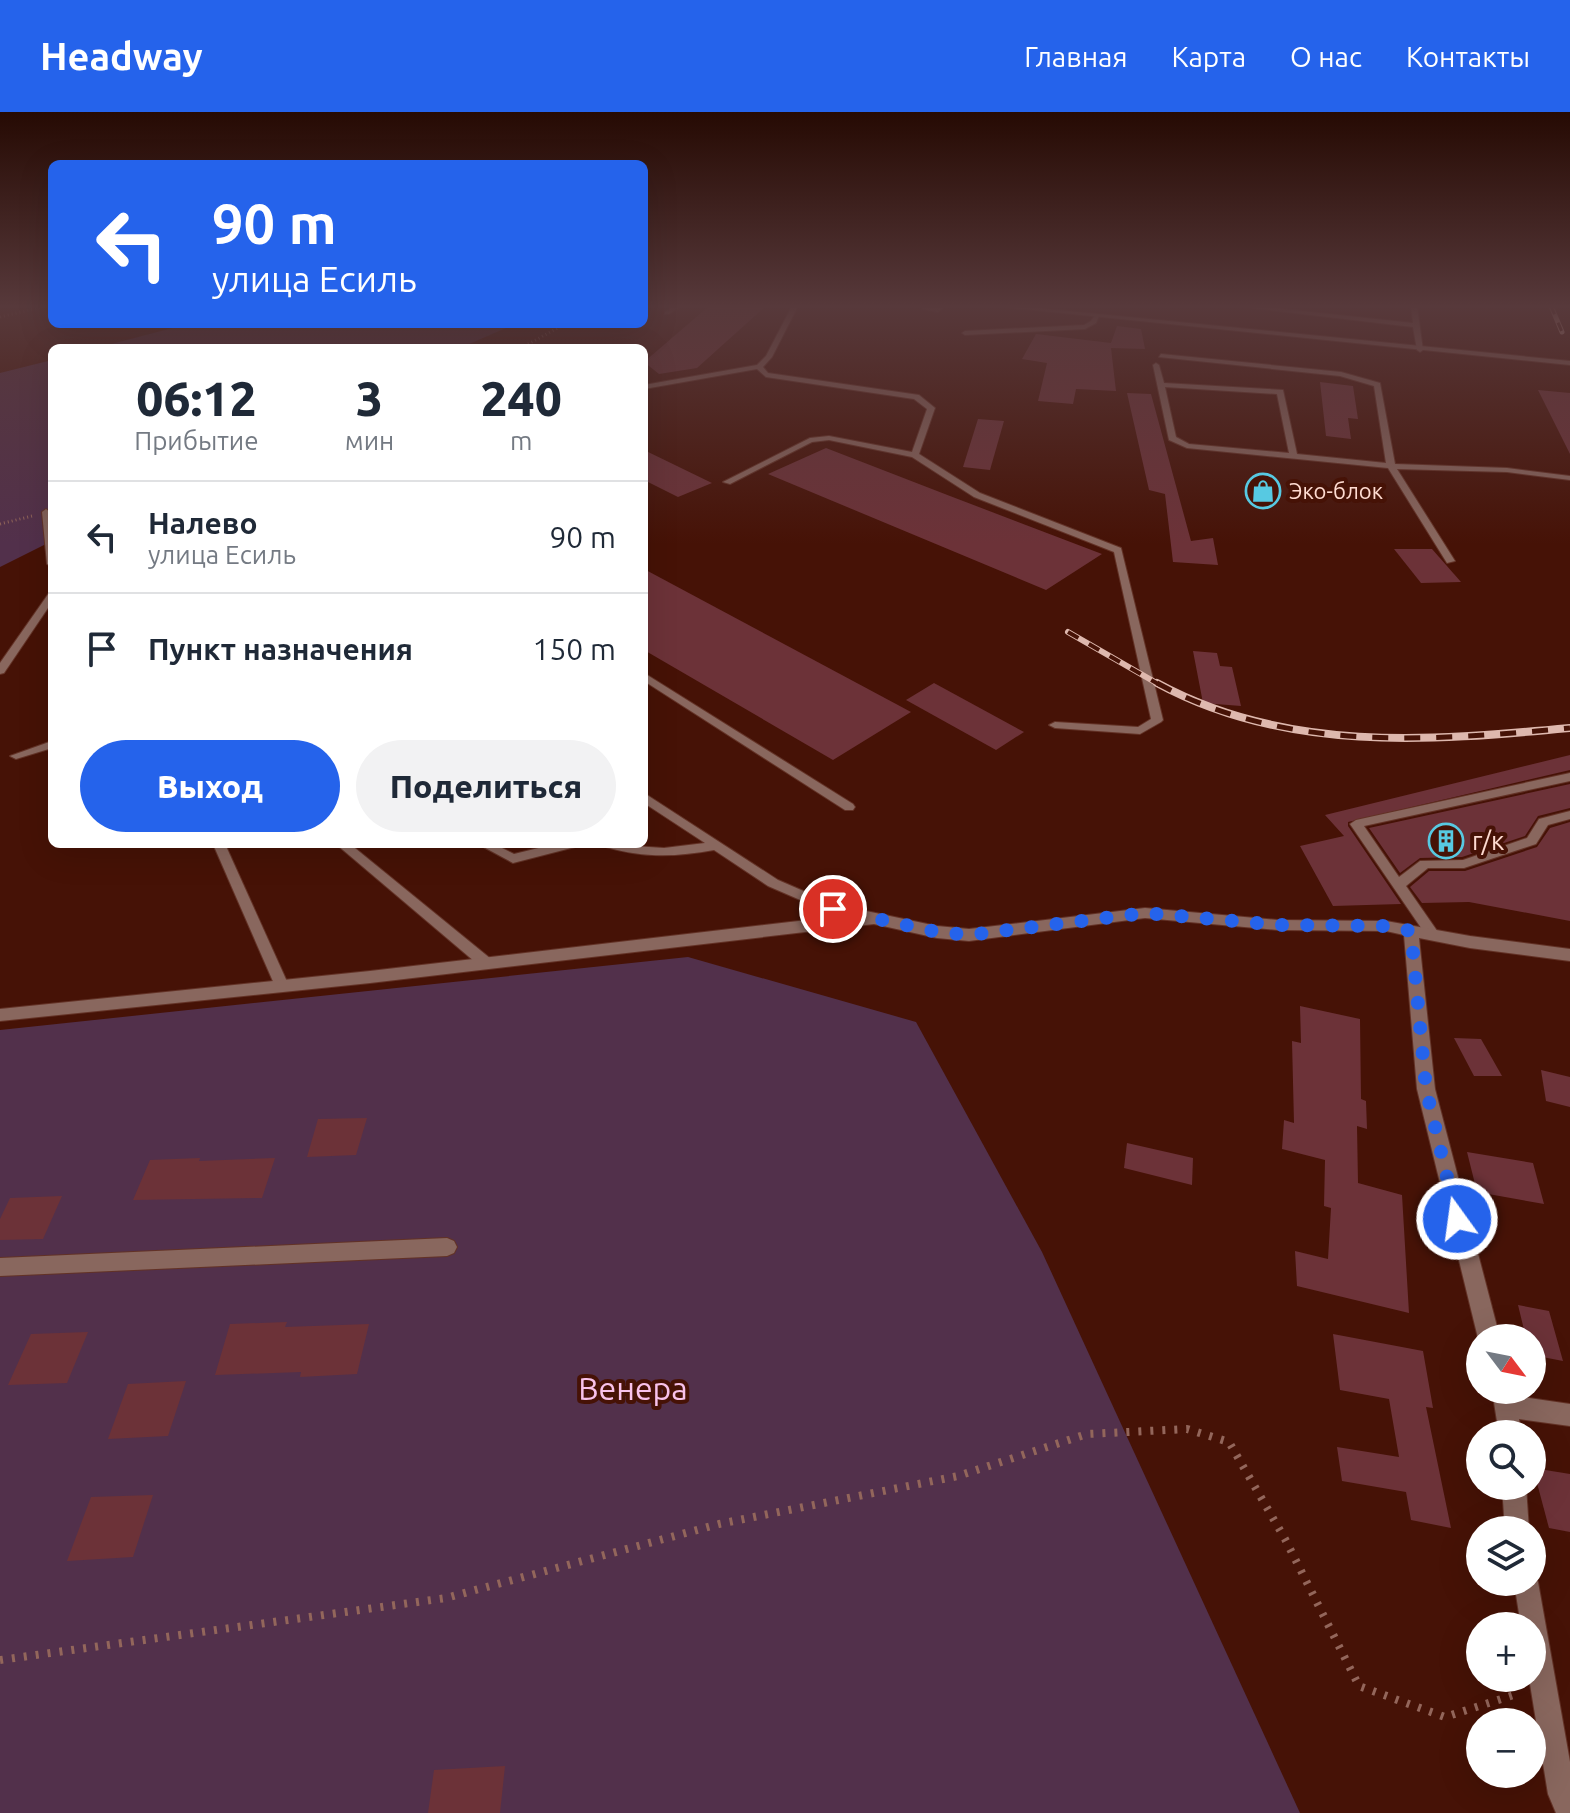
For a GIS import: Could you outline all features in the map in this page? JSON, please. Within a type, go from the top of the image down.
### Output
[{"type":"street","points":[[833,909],[937,932],[969,935],[1145,913],[1278,925],[1386,926],[1570,955]]},
{"type":"street","points":[[0,1015],[875,918]]},
{"type":"street","points":[[1411,931],[1426,1089],[1485,1324]]},
{"type":"street","points":[[0,1267],[447,1247]]},
{"type":"street","points":[[1528,1404],[1570,1415]]},
{"type":"street","points":[[1544,1692],[1562,1794],[1570,1813]]},
{"type":"lane","points":[[837,385],[916,397],[931,408],[915,455]]},
{"type":"lane","points":[[1160,385],[1172,438],[1177,442],[1391,466],[1507,470],[1570,478]]},
{"type":"lane","points":[[1167,385],[1280,392]]},
{"type":"lane","points":[[1279,385],[1293,455]]},
{"type":"lane","points":[[1377,385],[1391,466],[1450,561]]},
{"type":"lane","points":[[727,482],[810,440],[829,438],[915,455],[977,495],[1118,550],[1157,720],[1140,731],[1055,725]]},
{"type":"lane","points":[[46,512],[48,529]]},
{"type":"lane","points":[[0,671],[48,601]]},
{"type":"lane","points":[[648,679],[849,807]]},
{"type":"lane","points":[[16,756],[48,745]]},
{"type":"lane","points":[[1433,935],[1356,824],[1570,777]]},
{"type":"lane","points":[[648,800],[773,883],[833,909]]},
{"type":"lane","points":[[1398,885],[1425,864],[1464,864],[1532,841],[1543,822],[1570,815]]},
{"type":"lane","points":[[622,848],[634,852],[672,854],[717,845]]},
{"type":"lane","points":[[221,848],[282,986]]},
{"type":"lane","points":[[347,848],[486,963]]},
{"type":"lane","points":[[492,848],[513,859],[556,848]]},
{"type":"path","points":[[0,524],[46,512]]},
{"type":"path","points":[[0,1660],[446,1598],[719,1524],[958,1476],[1087,1434],[1187,1429],[1229,1442],[1285,1539],[1359,1686],[1445,1717],[1522,1692]]},
{"type":"green space","points":[[0,385],[48,385],[48,543],[0,567]]},
{"type":"green space","name":"Венера","points":[[688,957],[916,1022],[1042,1252],[1300,1813],[0,1813],[0,1030]]},
{"type":"building","points":[[1042,385],[1115,385],[1116,391],[1076,389],[1073,404],[1038,401]]},
{"type":"building","points":[[1320,385],[1353,386],[1358,419],[1348,418],[1351,439],[1326,436]]},
{"type":"building","points":[[1538,390],[1570,393],[1570,454]]},
{"type":"building","points":[[1127,393],[1151,394],[1191,541],[1213,538],[1218,565],[1173,562],[1165,494],[1149,490]]},
{"type":"building","points":[[978,419],[1004,421],[990,470],[963,467]]},
{"type":"building","points":[[826,448],[1102,554],[1046,590],[768,474]]},
{"type":"building","points":[[648,452],[712,483],[678,497],[648,482]]},
{"type":"building","points":[[1394,549],[1432,549],[1461,582],[1421,583]]},
{"type":"building","points":[[648,571],[911,712],[833,760],[648,652]]},
{"type":"building","points":[[1193,651],[1217,653],[1220,666],[1232,667],[1241,706],[1203,703]]},
{"type":"building","points":[[934,683],[1024,732],[996,750],[906,700]]},
{"type":"building","points":[[1570,755],[1570,770],[1348,822],[1401,904],[1333,906],[1300,846],[1344,836],[1325,815]]},
{"type":"building","points":[[1570,784],[1570,808],[1538,816],[1525,836],[1462,857],[1420,858],[1400,873],[1369,828]]},
{"type":"building","points":[[1570,822],[1570,921],[1469,902],[1422,903],[1410,887],[1429,871],[1465,871],[1537,847],[1550,828]]},
{"type":"building","points":[[1300,1006],[1360,1019],[1361,1099],[1366,1101],[1367,1129],[1357,1126],[1358,1183],[1402,1195],[1409,1313],[1297,1286],[1295,1251],[1328,1259],[1331,1208],[1324,1206],[1325,1160],[1282,1149],[1284,1120],[1294,1123],[1292,1041],[1301,1043]]},
{"type":"building","points":[[1454,1038],[1481,1039],[1502,1076],[1474,1076]]},
{"type":"building","points":[[1541,1070],[1570,1077],[1570,1107],[1546,1101]]},
{"type":"building","points":[[367,1118],[356,1155],[307,1157],[318,1119]]},
{"type":"building","points":[[1127,1143],[1193,1158],[1192,1185],[1124,1168]]},
{"type":"building","points":[[1467,1152],[1533,1163],[1544,1204],[1477,1192]]},
{"type":"building","points":[[200,1158],[199,1161],[275,1158],[262,1198],[133,1200],[150,1160]]},
{"type":"building","points":[[62,1196],[43,1239],[0,1240],[0,1219],[10,1198]]},
{"type":"building","points":[[1518,1305],[1549,1311],[1563,1361],[1546,1358],[1546,1324],[1523,1324]]},
{"type":"building","points":[[287,1322],[285,1327],[369,1324],[357,1374],[300,1377],[301,1372],[215,1375],[230,1324]]},
{"type":"building","points":[[88,1332],[67,1383],[8,1385],[31,1334]]},
{"type":"building","points":[[1333,1334],[1423,1351],[1433,1408],[1426,1407],[1451,1528],[1411,1520],[1406,1492],[1342,1481],[1337,1447],[1399,1457],[1389,1399],[1340,1390]]},
{"type":"building","points":[[186,1381],[168,1436],[108,1439],[128,1384]]},
{"type":"building","points":[[1546,1470],[1570,1474],[1570,1532],[1549,1528],[1542,1500],[1546,1500]]},
{"type":"building","points":[[153,1495],[133,1557],[67,1561],[91,1497]]},
{"type":"building","points":[[505,1766],[500,1813],[428,1813],[434,1770]]},
{"type":"railway","points":[[1068,632],[1160,685]]},
{"type":"railway","points":[[1157,683],[1206,706],[1256,721],[1359,737],[1464,736],[1570,728]]},
{"type":"place","name":"Эко-блок","points":[[1263,491]]},
{"type":"place","name":"г/к","points":[[1446,841]]},
{"type":"route","points":[[833,909],[937,932],[969,935],[1145,913],[1278,925],[1386,926],[1411,931],[1426,1089],[1457,1219]]}]
